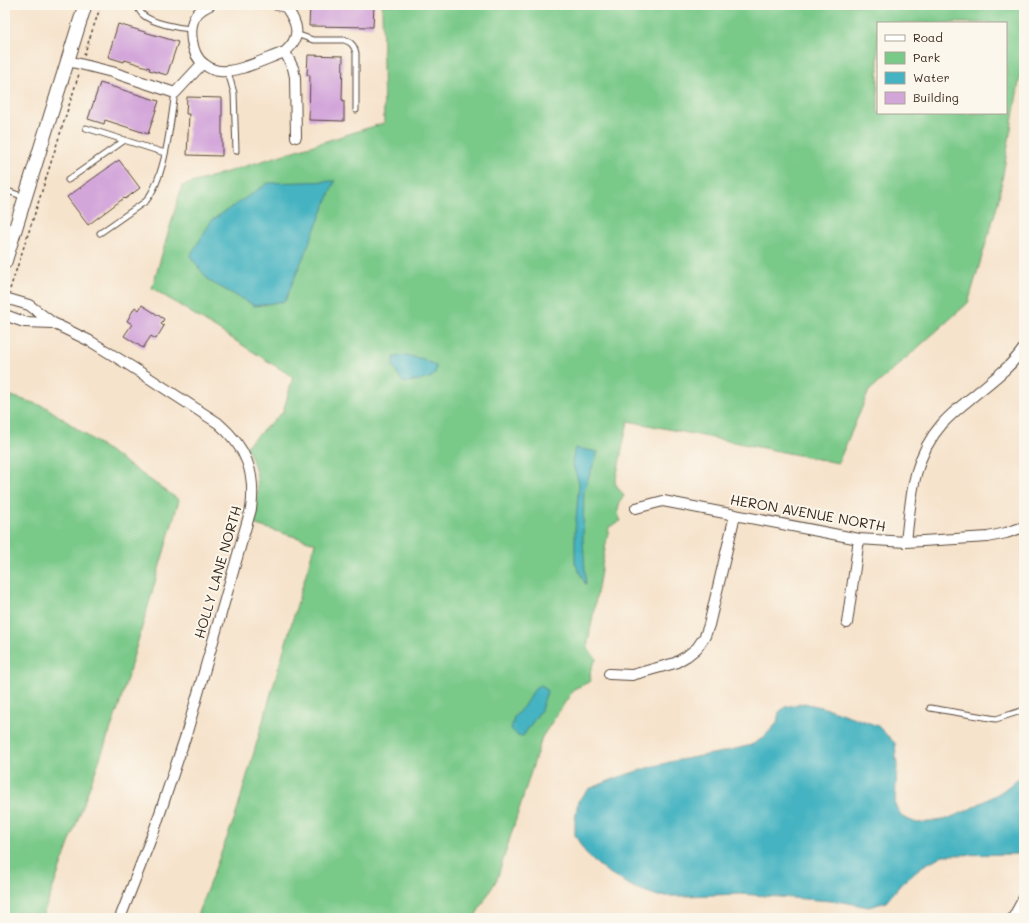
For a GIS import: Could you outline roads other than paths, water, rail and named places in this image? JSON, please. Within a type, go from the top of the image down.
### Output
[{"type":"street","points":[[5,262],[85,5]]},
{"type":"street","points":[[206,6],[197,13],[191,29],[195,50],[202,64],[211,69],[228,72],[285,52],[294,41],[297,28],[295,21],[283,6]]},
{"type":"street","points":[[285,52],[293,68],[295,77],[296,137]]},
{"type":"street","points":[[68,61],[112,72],[175,93],[202,64]]},
{"type":"street","name":"HOLLY LANE NORTH","points":[[7,294],[29,306],[53,323],[90,341],[132,366],[218,423],[230,433],[240,446],[247,460],[252,476],[253,492],[251,509],[186,735],[155,828],[120,918]]},
{"type":"street","name":"HOLLY LANE NORTH","points":[[5,315],[24,322],[53,323]]},
{"type":"street","points":[[906,542],[915,476],[924,451],[932,436],[951,415],[1008,367],[1024,348]]},
{"type":"street","name":"HERON AVENUE NORTH","points":[[636,508],[663,501],[859,539],[906,542],[988,537],[1006,534],[1024,527]]},
{"type":"street","points":[[609,674],[632,675],[675,663],[698,648],[709,625],[735,515]]},
{"type":"street","points":[[847,623],[859,539]]},
{"type":"street","points":[[1013,918],[1024,898]]},
{"type":"lane","points":[[137,5],[140,13],[147,18],[179,28],[191,29]]},
{"type":"lane","points":[[296,34],[313,40],[344,40],[354,46],[356,53],[356,110]]},
{"type":"lane","points":[[228,72],[234,93],[236,152]]},
{"type":"lane","points":[[100,233],[146,201],[152,194],[166,154],[175,93]]},
{"type":"lane","points":[[86,128],[166,154]]},
{"type":"lane","points":[[68,180],[125,140]]},
{"type":"lane","points":[[5,190],[25,197]]},
{"type":"lane","points":[[930,708],[996,719],[1024,710]]},
{"type":"water","points":[[335,181],[285,301],[255,306],[209,281],[190,256],[212,220],[268,183]]},
{"type":"water","points":[[406,355],[423,359],[436,366],[435,374],[430,378],[403,383],[393,366],[394,357]]},
{"type":"water","points":[[575,448],[598,452],[584,490],[583,540],[586,585],[575,563],[575,531],[579,483],[572,462]]},
{"type":"water","points":[[542,685],[547,691],[541,710],[523,736],[517,735],[511,729],[514,717],[523,707],[536,687]]},
{"type":"water","points":[[804,703],[829,709],[878,726],[895,743],[897,766],[895,805],[902,817],[917,823],[944,820],[966,811],[1001,792],[1018,779],[1024,777],[1024,854],[943,855],[921,867],[902,883],[886,902],[869,907],[843,902],[741,894],[658,896],[633,887],[606,871],[591,859],[583,849],[575,835],[575,820],[578,801],[589,789],[647,768],[751,745],[763,738],[777,723],[779,712],[785,707]]}]
